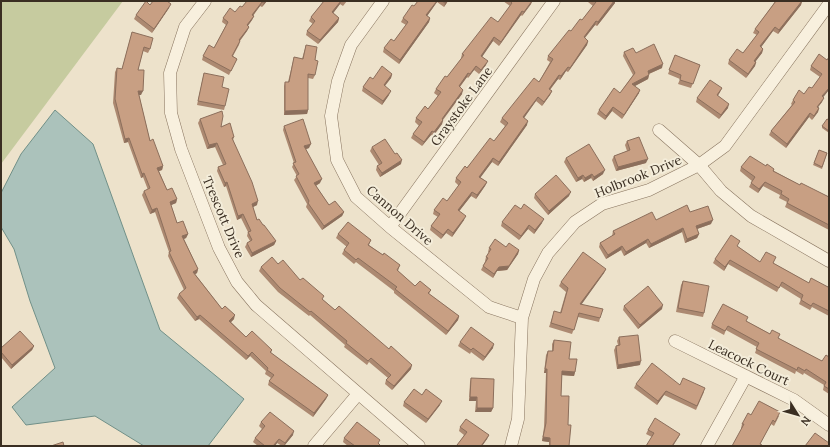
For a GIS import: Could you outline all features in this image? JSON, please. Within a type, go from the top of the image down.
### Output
[{"type":"street","name":"Trescott Drive","points":[[205,1],[185,27],[170,72],[171,113],[181,149],[219,248],[237,282],[256,306],[419,446]]},
{"type":"street","name":"Cannon Drive","points":[[383,1],[351,45],[338,81],[331,116],[337,160],[356,197],[390,227],[489,307],[522,318]]},
{"type":"street","name":"Graystoke Lane","points":[[390,227],[554,1]]},
{"type":"street","name":"Holbrook Drive","points":[[511,446],[518,419],[522,318],[534,279],[548,253],[574,222],[602,204],[649,190],[699,165],[725,146],[829,4]]},
{"type":"street","points":[[659,130],[699,165],[721,191],[751,216],[829,261]]},
{"type":"street","name":"Leacock Court","points":[[675,341],[794,400],[829,425]]},
{"type":"street","points":[[707,446],[746,376]]},
{"type":"street","points":[[314,446],[358,394]]},
{"type":"green space","points":[[1,1],[123,1],[1,164]]},
{"type":"water","points":[[55,110],[93,144],[160,330],[244,399],[208,446],[144,446],[95,416],[26,425],[12,407],[55,368],[30,301],[14,249],[1,227],[1,193],[21,154]]},
{"type":"building","points":[[146,1],[150,5],[153,1],[167,1],[171,4],[154,29],[136,15]]},
{"type":"building","points":[[247,1],[266,1],[264,3],[262,2],[252,15],[254,16],[247,25],[249,27],[239,40],[240,41],[232,56],[237,59],[231,71],[203,56],[209,45],[214,48],[228,22],[223,18],[230,8],[235,12]]},
{"type":"building","points":[[324,1],[341,1],[332,12],[339,18],[320,40],[307,31],[315,21],[311,17]]},
{"type":"building","points":[[418,1],[437,1],[426,15],[430,18],[400,60],[384,48],[391,39],[394,41],[408,22],[403,18],[412,5],[414,6]]},
{"type":"building","points":[[510,1],[532,1],[524,12],[522,11],[501,42],[494,37],[481,56],[488,61],[481,70],[476,66],[470,74],[468,73],[459,86],[463,90],[434,132],[432,131],[424,142],[413,134],[422,122],[416,118],[425,106],[428,109],[441,92],[436,89],[445,76],[447,77],[464,55],[462,54],[491,17],[498,22],[512,3]]},
{"type":"building","points":[[594,1],[614,1],[584,37],[588,41],[570,68],[568,67],[561,76],[559,75],[549,89],[552,91],[544,102],[538,97],[523,117],[528,121],[499,162],[493,158],[479,177],[487,182],[477,195],[472,192],[458,210],[466,216],[453,233],[448,229],[443,235],[431,226],[440,214],[434,210],[443,198],[447,201],[461,182],[456,178],[465,166],[467,168],[490,138],[494,141],[508,123],[502,118],[534,78],[539,82],[553,59],[548,56],[569,30],[571,31],[580,19],[582,20],[596,2]]},
{"type":"building","points":[[776,1],[802,1],[779,30],[775,27],[760,46],[763,49],[754,61],[756,62],[748,74],[729,60],[737,49],[743,53],[759,32],[755,29]]},
{"type":"building","points":[[132,32],[153,38],[150,49],[144,47],[138,70],[144,70],[143,91],[138,91],[150,141],[153,139],[163,166],[157,168],[167,190],[172,188],[177,199],[170,202],[177,223],[183,221],[188,234],[182,236],[198,269],[193,272],[222,309],[225,306],[235,315],[229,321],[246,337],[252,331],[272,350],[270,352],[328,395],[314,413],[269,381],[274,375],[267,370],[268,368],[252,352],[248,356],[200,315],[197,317],[179,294],[186,288],[169,252],[171,251],[157,208],[152,210],[144,191],[150,188],[144,173],[142,174],[129,138],[125,139],[115,99],[117,68],[122,69]]},
{"type":"building","points":[[654,44],[663,64],[648,71],[649,75],[632,84],[640,90],[624,115],[613,107],[606,116],[599,110],[614,88],[620,93],[635,73],[624,52],[633,48],[636,53]]},
{"type":"building","points":[[306,45],[317,47],[315,60],[318,61],[315,75],[308,74],[308,110],[285,111],[285,82],[289,82],[294,57],[303,59]]},
{"type":"building","points":[[819,54],[827,60],[829,57],[829,88],[822,96],[824,98],[817,107],[819,108],[814,116],[810,113],[787,144],[771,131],[795,102],[793,100],[799,90],[804,94],[809,87],[812,88],[822,74],[811,66]]},
{"type":"building","points":[[675,55],[700,65],[693,84],[680,80],[681,75],[669,70]]},
{"type":"building","points":[[382,66],[392,74],[384,85],[391,91],[383,101],[363,87],[370,77],[373,79]]},
{"type":"building","points":[[204,73],[224,77],[222,87],[229,89],[225,106],[198,101]]},
{"type":"building","points":[[710,80],[722,88],[717,95],[729,104],[721,115],[697,98]]},
{"type":"building","points":[[222,111],[223,116],[221,127],[230,123],[234,137],[232,138],[252,182],[258,201],[252,204],[257,220],[259,219],[276,241],[252,253],[247,243],[252,240],[248,232],[251,231],[243,214],[238,216],[227,182],[225,183],[218,167],[226,164],[217,143],[209,145],[200,119]]},
{"type":"building","points":[[303,119],[311,144],[304,146],[322,179],[314,183],[329,205],[335,201],[344,212],[324,226],[308,203],[309,201],[296,176],[299,174],[293,163],[296,162],[284,126]]},
{"type":"building","points":[[827,119],[829,120],[829,131],[822,126]]},
{"type":"building","points":[[639,137],[648,159],[618,167],[614,156],[630,150],[627,141]]},
{"type":"building","points":[[385,139],[395,154],[397,153],[402,160],[382,173],[377,166],[382,163],[372,147]]},
{"type":"building","points":[[589,144],[605,170],[594,177],[592,174],[585,178],[583,175],[578,178],[566,158]]},
{"type":"building","points":[[819,150],[827,153],[822,167],[814,163]]},
{"type":"building","points":[[750,156],[766,166],[767,164],[774,169],[773,171],[800,185],[801,183],[829,197],[829,225],[787,203],[789,199],[781,194],[782,191],[765,182],[759,189],[751,183],[755,177],[741,167]]},
{"type":"building","points":[[556,175],[571,192],[549,211],[535,194]]},
{"type":"building","points":[[524,204],[544,219],[535,230],[529,225],[521,236],[502,222],[515,205],[521,209]]},
{"type":"building","points":[[687,205],[690,212],[708,206],[713,220],[696,226],[699,234],[687,239],[683,228],[651,244],[648,239],[626,252],[622,246],[608,255],[600,243],[615,234],[613,231],[652,212],[656,220]]},
{"type":"building","points":[[348,222],[371,240],[368,245],[383,255],[384,253],[400,265],[397,270],[415,286],[420,281],[431,290],[428,293],[459,316],[448,331],[395,289],[397,287],[358,258],[356,260],[344,250],[349,243],[338,234]]},
{"type":"building","points":[[731,235],[740,241],[737,246],[760,262],[766,252],[776,257],[773,263],[809,283],[811,278],[828,287],[829,285],[829,311],[813,303],[811,306],[801,300],[803,295],[782,282],[779,288],[730,260],[725,267],[715,259]]},
{"type":"building","points":[[495,239],[506,247],[509,243],[519,250],[509,266],[499,267],[494,274],[483,266],[491,249],[489,248]]},
{"type":"building","points":[[583,252],[606,269],[580,304],[603,309],[600,318],[579,313],[574,330],[551,323],[554,311],[561,313],[568,288],[561,282]]},
{"type":"building","points":[[272,257],[278,264],[283,260],[300,280],[303,278],[324,296],[322,299],[335,310],[339,306],[389,349],[391,346],[412,365],[394,386],[386,380],[391,375],[371,358],[368,361],[311,311],[310,312],[280,288],[261,267]]},
{"type":"building","points":[[683,281],[709,286],[704,313],[678,308]]},
{"type":"building","points":[[648,286],[663,305],[640,325],[624,306]]},
{"type":"building","points":[[723,304],[748,317],[746,321],[770,334],[772,330],[780,334],[778,338],[822,361],[826,355],[829,357],[829,389],[824,386],[826,382],[806,369],[805,371],[798,367],[797,370],[756,349],[759,343],[728,326],[725,331],[712,324]]},
{"type":"building","points":[[471,327],[494,344],[485,357],[473,348],[471,350],[460,342]]},
{"type":"building","points":[[20,331],[34,346],[12,365],[1,352],[1,348]]},
{"type":"building","points":[[638,335],[641,361],[618,365],[616,346],[620,345],[619,337]]},
{"type":"building","points":[[554,340],[571,342],[569,359],[577,359],[575,372],[562,371],[561,396],[569,396],[568,425],[571,425],[569,446],[550,446],[550,438],[543,437],[546,423],[547,369],[545,369],[548,351],[553,351]]},
{"type":"building","points":[[652,363],[680,385],[683,378],[705,388],[697,406],[666,391],[658,401],[636,384]]},
{"type":"building","points":[[471,378],[494,379],[493,408],[477,408],[477,397],[470,397]]},
{"type":"building","points":[[414,389],[422,395],[426,389],[442,401],[428,419],[404,402]]},
{"type":"building","points":[[759,401],[780,412],[775,422],[773,420],[760,444],[762,446],[732,446],[748,413],[751,415]]},
{"type":"building","points":[[270,412],[294,431],[285,443],[279,439],[273,446],[265,446],[255,438],[265,426],[261,422]]},
{"type":"building","points":[[655,418],[680,434],[672,446],[646,446],[654,433],[648,430]]},
{"type":"building","points":[[466,419],[489,435],[481,446],[457,445],[467,432],[460,427]]},
{"type":"building","points":[[357,422],[380,440],[378,443],[381,446],[355,446],[344,438]]},
{"type":"building","points":[[815,433],[829,443],[829,446],[805,446]]},
{"type":"building","points":[[63,442],[64,446],[51,446]]}]
